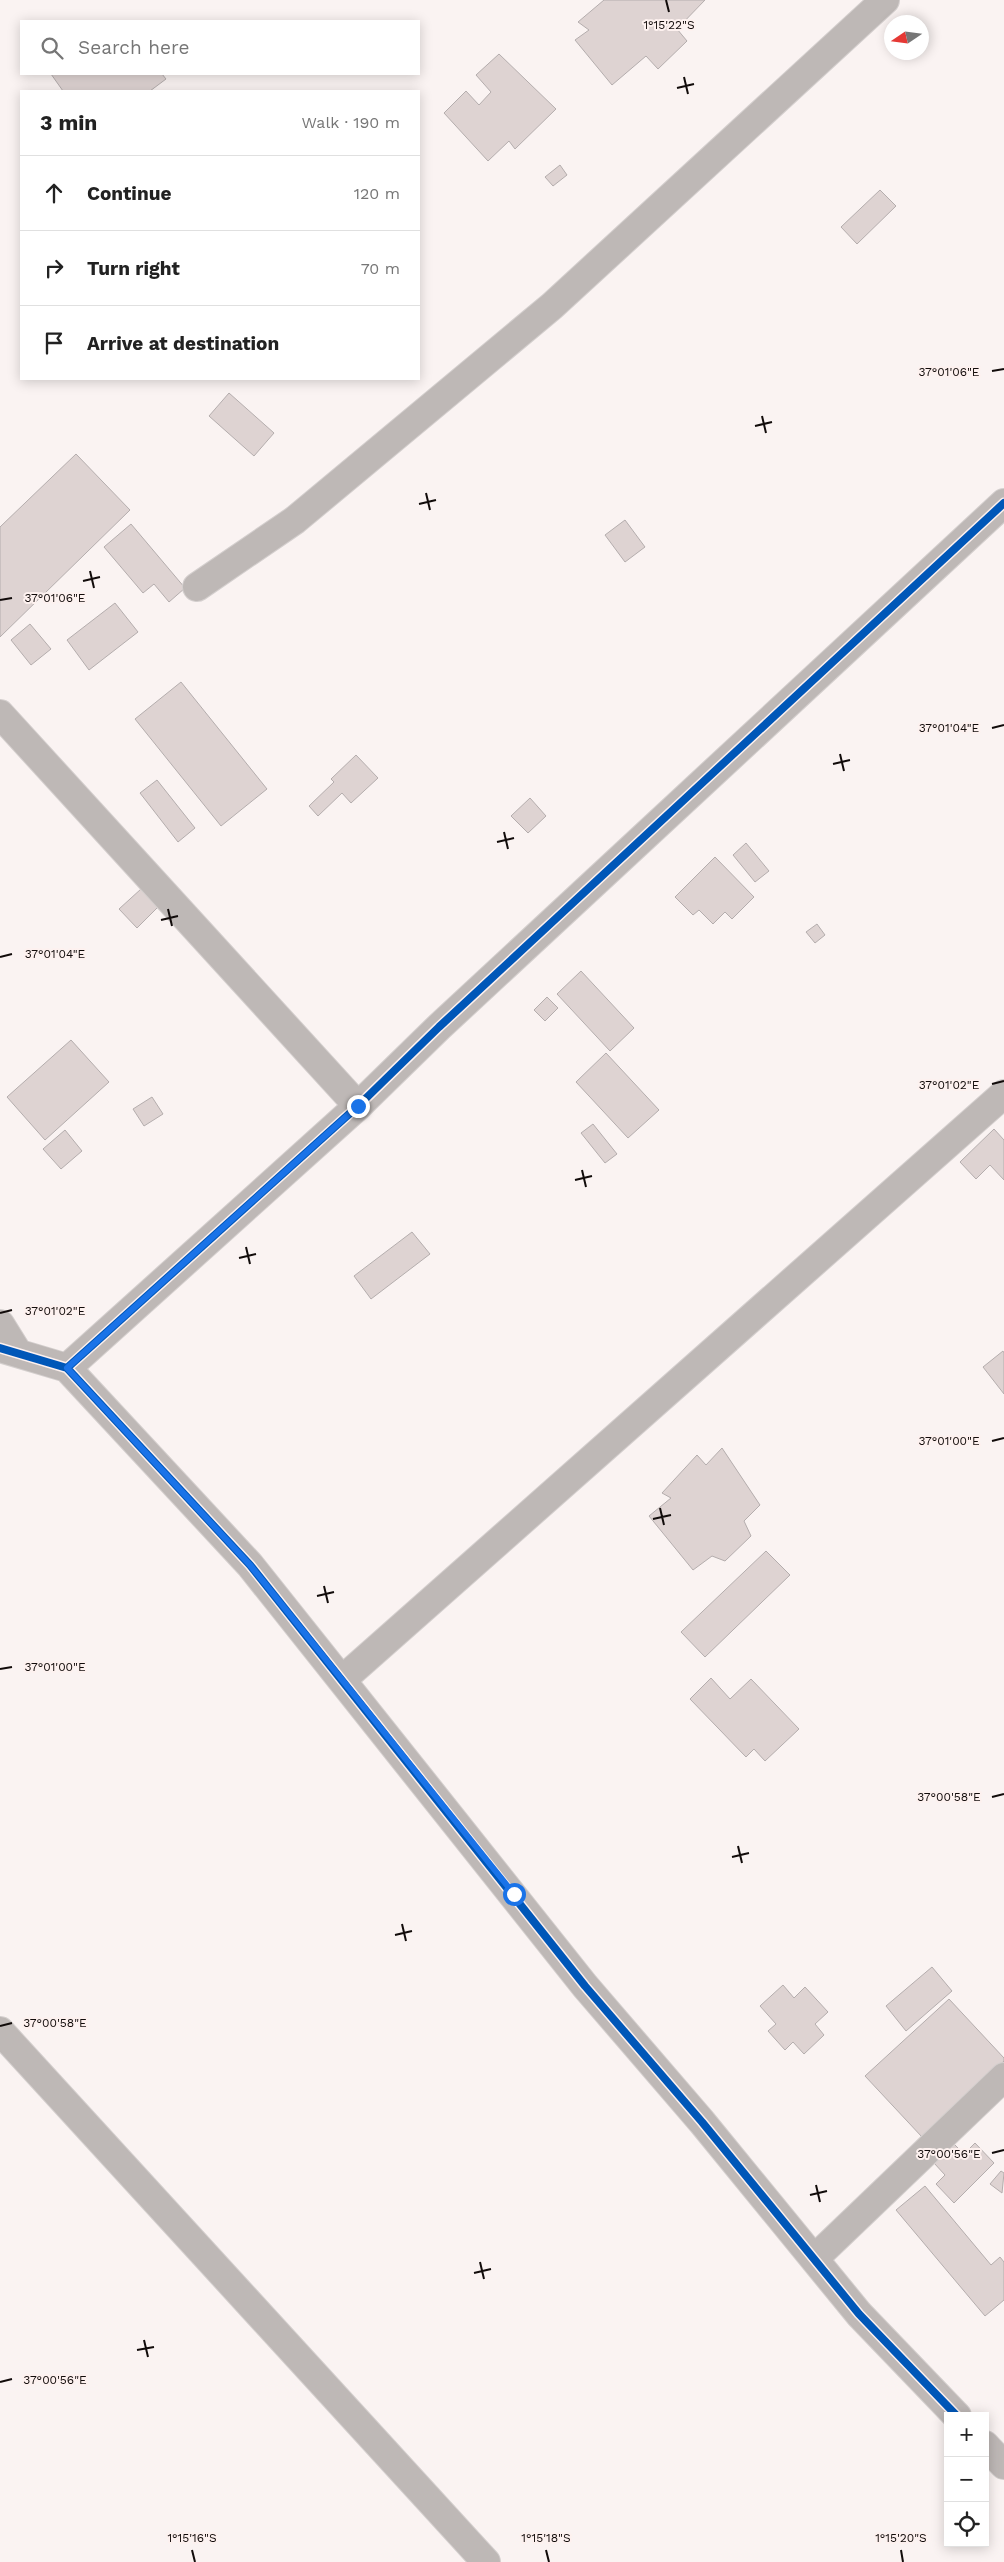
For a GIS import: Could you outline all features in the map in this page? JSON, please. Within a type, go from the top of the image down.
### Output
[{"type":"street","points":[[197,587],[295,520],[552,306],[885,0]]},
{"type":"street","points":[[67,1368],[358,1106],[439,1027],[1004,504]]},
{"type":"street","points":[[0,714],[358,1106]]},
{"type":"street","points":[[343,1679],[1004,1094]]},
{"type":"street","points":[[0,1324],[9,1351],[67,1368],[250,1565],[343,1679],[585,1986],[696,2115],[859,2314],[953,2412]]},
{"type":"street","points":[[0,2031],[486,2562]]},
{"type":"street","points":[[814,2259],[1004,2077]]},
{"type":"street","points":[[989,2449],[1004,2465]]},
{"type":"building","points":[[604,0],[705,0],[677,29],[687,41],[658,69],[646,56],[612,85],[575,40],[589,30],[578,22]]},
{"type":"building","points":[[499,54],[556,109],[515,149],[509,141],[488,161],[444,113],[466,91],[479,105],[491,92],[476,75]]},
{"type":"building","points":[[52,75],[163,75],[166,79],[151,90],[62,90]]},
{"type":"building","points":[[560,165],[567,175],[553,186],[545,177]]},
{"type":"building","points":[[880,190],[896,206],[857,244],[841,227]]},
{"type":"building","points":[[229,393],[274,433],[254,456],[209,416]]},
{"type":"building","points":[[76,454],[130,510],[0,637],[0,527]]},
{"type":"building","points":[[625,520],[645,547],[625,562],[605,535]]},
{"type":"building","points":[[131,524],[185,588],[169,602],[154,584],[143,593],[104,547]]},
{"type":"building","points":[[115,603],[138,632],[89,670],[67,640]]},
{"type":"building","points":[[30,624],[51,649],[31,665],[11,640]]},
{"type":"building","points":[[181,682],[267,789],[221,826],[135,719]]},
{"type":"building","points":[[356,755],[378,778],[351,803],[342,793],[318,816],[309,806],[334,782],[331,779]]},
{"type":"building","points":[[157,780],[195,828],[178,842],[140,793]]},
{"type":"building","points":[[530,798],[546,816],[528,833],[511,816]]},
{"type":"building","points":[[746,843],[769,871],[755,882],[733,855]]},
{"type":"building","points":[[715,857],[754,897],[732,919],[725,912],[713,924],[699,910],[693,915],[675,897]]},
{"type":"building","points":[[141,889],[158,907],[137,928],[119,909]]},
{"type":"building","points":[[817,924],[825,935],[815,943],[806,932]]},
{"type":"building","points":[[581,971],[634,1028],[610,1051],[557,994]]},
{"type":"building","points":[[547,997],[558,1008],[545,1021],[534,1010]]},
{"type":"building","points":[[71,1040],[109,1082],[45,1140],[7,1097]]},
{"type":"building","points":[[606,1053],[659,1110],[628,1138],[576,1082]]},
{"type":"building","points":[[152,1097],[163,1114],[144,1126],[133,1109]]},
{"type":"building","points":[[593,1124],[617,1154],[605,1163],[581,1133]]},
{"type":"building","points":[[994,1129],[1004,1140],[1004,1180],[990,1165],[976,1179],[960,1162]]},
{"type":"building","points":[[65,1130],[82,1151],[61,1169],[43,1149]]},
{"type":"building","points":[[412,1232],[430,1254],[371,1299],[354,1276]]},
{"type":"building","points":[[1003,1351],[1004,1353],[1004,1394],[983,1367]]},
{"type":"building","points":[[722,1448],[760,1505],[744,1521],[751,1536],[725,1561],[712,1556],[693,1570],[649,1516],[671,1498],[662,1493],[697,1455],[706,1465]]},
{"type":"building","points":[[766,1551],[790,1575],[705,1657],[681,1632]]},
{"type":"building","points":[[711,1678],[730,1699],[751,1679],[799,1729],[765,1761],[754,1749],[746,1757],[690,1699]]},
{"type":"building","points":[[932,1967],[952,1991],[906,2031],[886,2006]]},
{"type":"building","points":[[783,1985],[794,1998],[805,1987],[828,2012],[815,2024],[824,2035],[804,2054],[793,2042],[785,2050],[768,2031],[776,2024],[760,2006]]},
{"type":"building","points":[[949,1999],[1004,2058],[1004,2061],[922,2137],[865,2076]]},
{"type":"building","points":[[975,2143],[994,2163],[954,2203],[936,2184],[945,2175],[934,2163],[954,2144],[964,2154]]},
{"type":"building","points":[[1001,2171],[1004,2173],[1002,2193],[990,2184]]},
{"type":"building","points":[[925,2186],[991,2265],[1000,2257],[1004,2262],[1004,2300],[985,2316],[896,2210]]},
{"type":"cycle path","points":[[67,1368],[358,1106],[439,1027],[1004,503]]},
{"type":"cycle path","points":[[0,1348],[67,1368],[250,1565],[585,1986],[702,2122],[859,2314],[953,2412]]},
{"type":"route","points":[[358,1106],[67,1368],[250,1565],[514,1894]]}]
